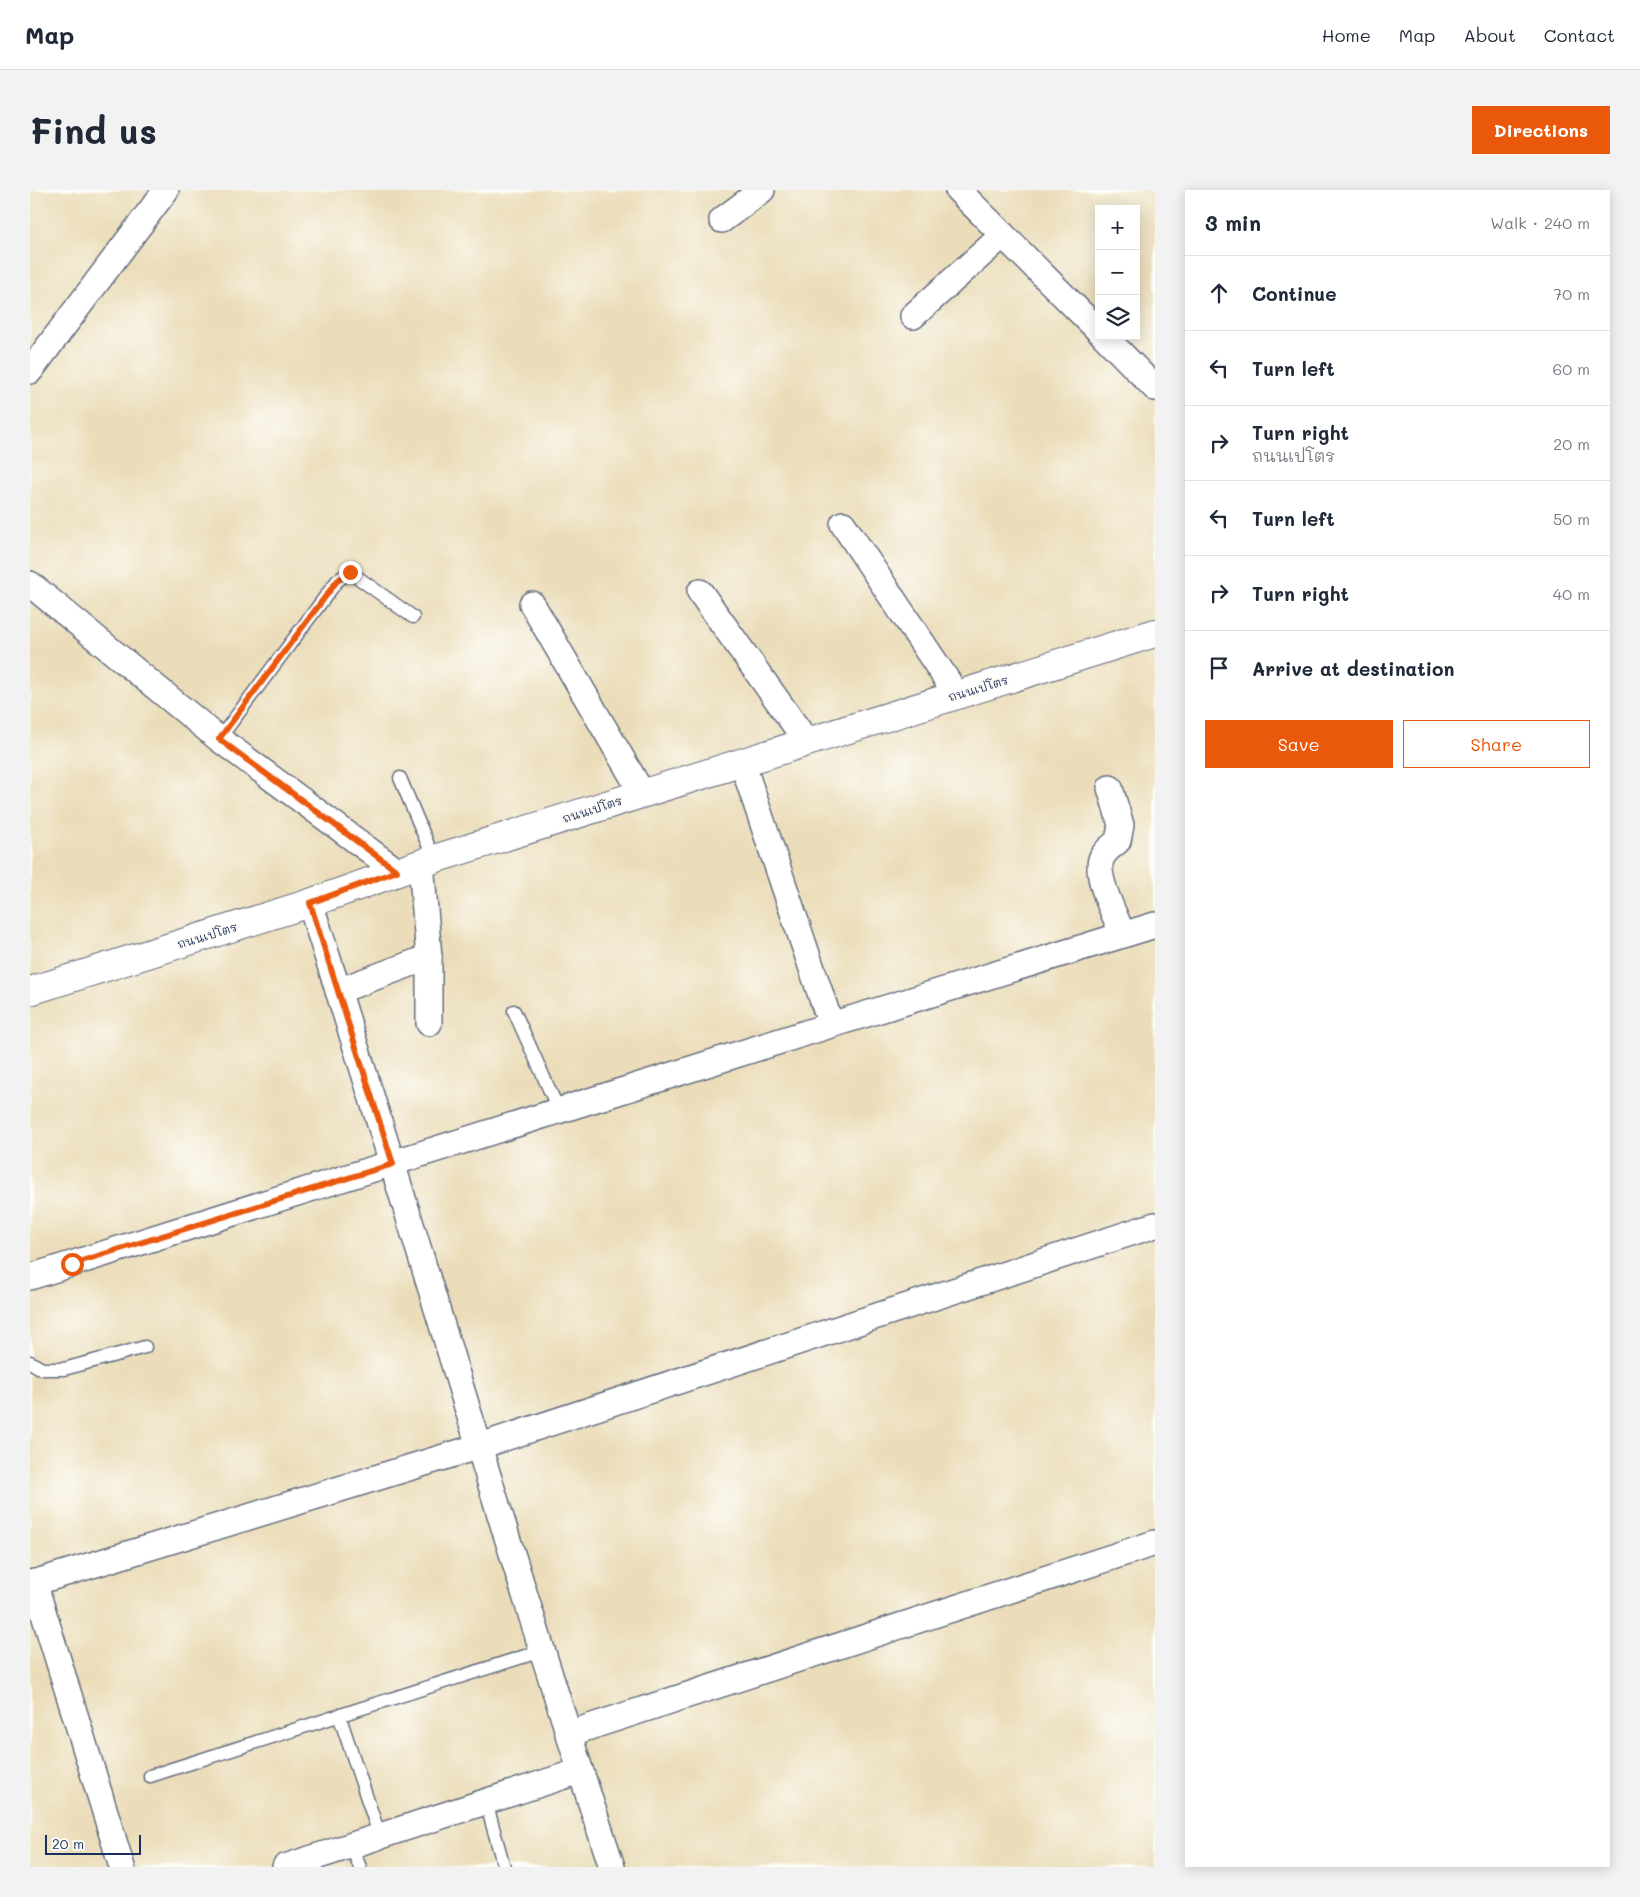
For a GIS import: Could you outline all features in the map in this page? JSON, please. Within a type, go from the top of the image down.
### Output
[{"type":"street","points":[[30,371],[166,190]]},
{"type":"street","points":[[722,220],[762,190]]},
{"type":"street","points":[[958,190],[1095,327]]},
{"type":"street","points":[[913,316],[1003,235]]},
{"type":"street","points":[[1108,340],[1155,388]]},
{"type":"street","points":[[843,524],[957,695]]},
{"type":"street","points":[[30,584],[219,739],[417,864],[429,958],[429,1022]]},
{"type":"street","points":[[700,592],[807,742]]},
{"type":"street","points":[[532,604],[642,793]]},
{"type":"street","name":"ถนนเปโตร","points":[[30,991],[310,903],[417,864],[1155,633]]},
{"type":"street","points":[[742,762],[831,1025]]},
{"type":"street","points":[[1110,788],[1121,825],[1118,841],[1109,848],[1101,859],[1100,879],[1123,935]]},
{"type":"street","points":[[310,903],[393,1164],[541,1651],[612,1867]]},
{"type":"street","points":[[30,1277],[1155,925]]},
{"type":"street","points":[[338,991],[429,958]]},
{"type":"street","points":[[122,1867],[32,1583],[480,1446],[1155,1225]]},
{"type":"street","points":[[568,1734],[1155,1543]]},
{"type":"street","points":[[285,1867],[356,1857],[380,1837],[580,1771]]},
{"type":"lane","points":[[219,739],[337,581],[350,572],[413,617]]},
{"type":"lane","points":[[400,778],[417,864]]},
{"type":"lane","points":[[514,1011],[559,1111]]},
{"type":"lane","points":[[30,1362],[42,1369],[64,1369],[145,1347]]},
{"type":"lane","points":[[150,1776],[541,1651]]},
{"type":"lane","points":[[339,1715],[380,1837]]},
{"type":"lane","points":[[486,1802],[504,1867]]},
{"type":"route","points":[[72,1264],[393,1164],[310,903],[397,871],[219,739],[337,581],[350,572]]}]
